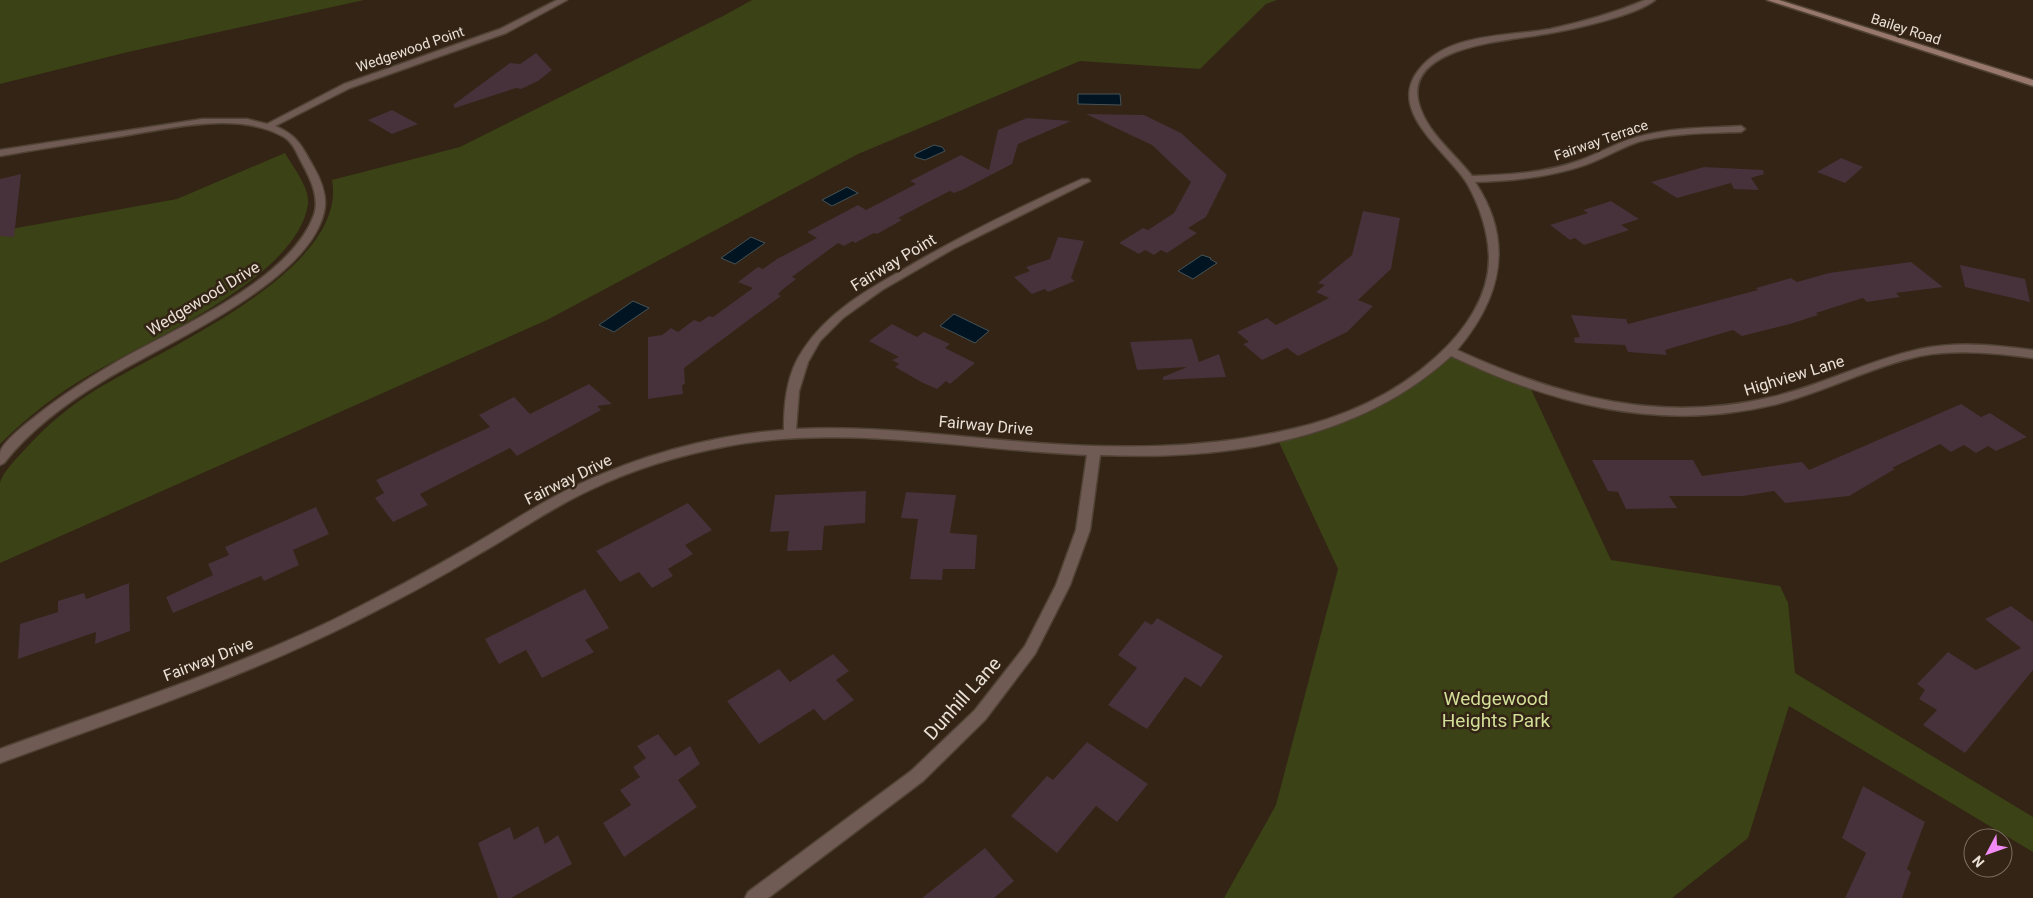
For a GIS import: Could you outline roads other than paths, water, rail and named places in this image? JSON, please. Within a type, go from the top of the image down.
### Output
[{"type":"main road","name":"Bailey Road","points":[[1771,0],[2033,83]]},
{"type":"street","name":"Wedgewood Point","points":[[267,126],[347,86],[503,30],[563,0]]},
{"type":"street","name":"Fairway Drive","points":[[0,756],[260,658],[334,625],[412,586],[566,496],[616,474],[669,456],[729,442],[790,433],[876,433],[1094,451],[1162,453],[1218,449],[1268,440],[1316,428],[1358,414],[1392,396],[1451,352],[1472,326],[1487,300],[1494,273],[1494,244],[1490,221],[1482,200],[1458,162],[1424,125],[1416,110],[1412,96],[1415,82],[1426,66],[1461,47],[1482,41],[1582,24],[1626,11],[1651,0]]},
{"type":"street","name":"Wedgewood Drive","points":[[0,153],[200,122],[247,122],[267,126],[285,133],[293,139],[319,188],[319,215],[313,230],[270,277],[247,293],[98,378],[62,404],[8,449],[0,460]]},
{"type":"street","name":"Fairway Terrace","points":[[1470,179],[1533,175],[1558,170],[1601,156],[1634,140],[1654,136],[1741,129]]},
{"type":"street","name":"Fairway Point","points":[[790,433],[791,401],[797,373],[812,345],[837,317],[873,291],[936,254],[992,224],[1085,181]]},
{"type":"street","name":"Highview Lane","points":[[1451,352],[1540,390],[1612,407],[1656,412],[1697,412],[1735,409],[1773,400],[1922,352],[1954,348],[1980,348],[2033,354]]},
{"type":"street","name":"Dunhill Lane","points":[[754,898],[857,824],[917,776],[980,715],[1030,650],[1063,585],[1083,530],[1094,451]]},
{"type":"water","points":[[1078,94],[1120,94],[1121,105],[1078,104]]},
{"type":"water","points":[[934,145],[942,147],[945,151],[925,160],[915,157],[915,154]]},
{"type":"water","points":[[847,187],[858,193],[832,206],[822,200]]},
{"type":"water","points":[[751,237],[765,243],[735,264],[721,258]]},
{"type":"water","points":[[1202,255],[1211,258],[1217,263],[1193,279],[1178,271]]},
{"type":"water","points":[[633,301],[649,308],[614,332],[599,325]]},
{"type":"water","points":[[954,314],[989,331],[975,343],[940,326]]},
{"type":"park label","name":"Wedgewood Heights Park","points":[[1496,709]]}]
